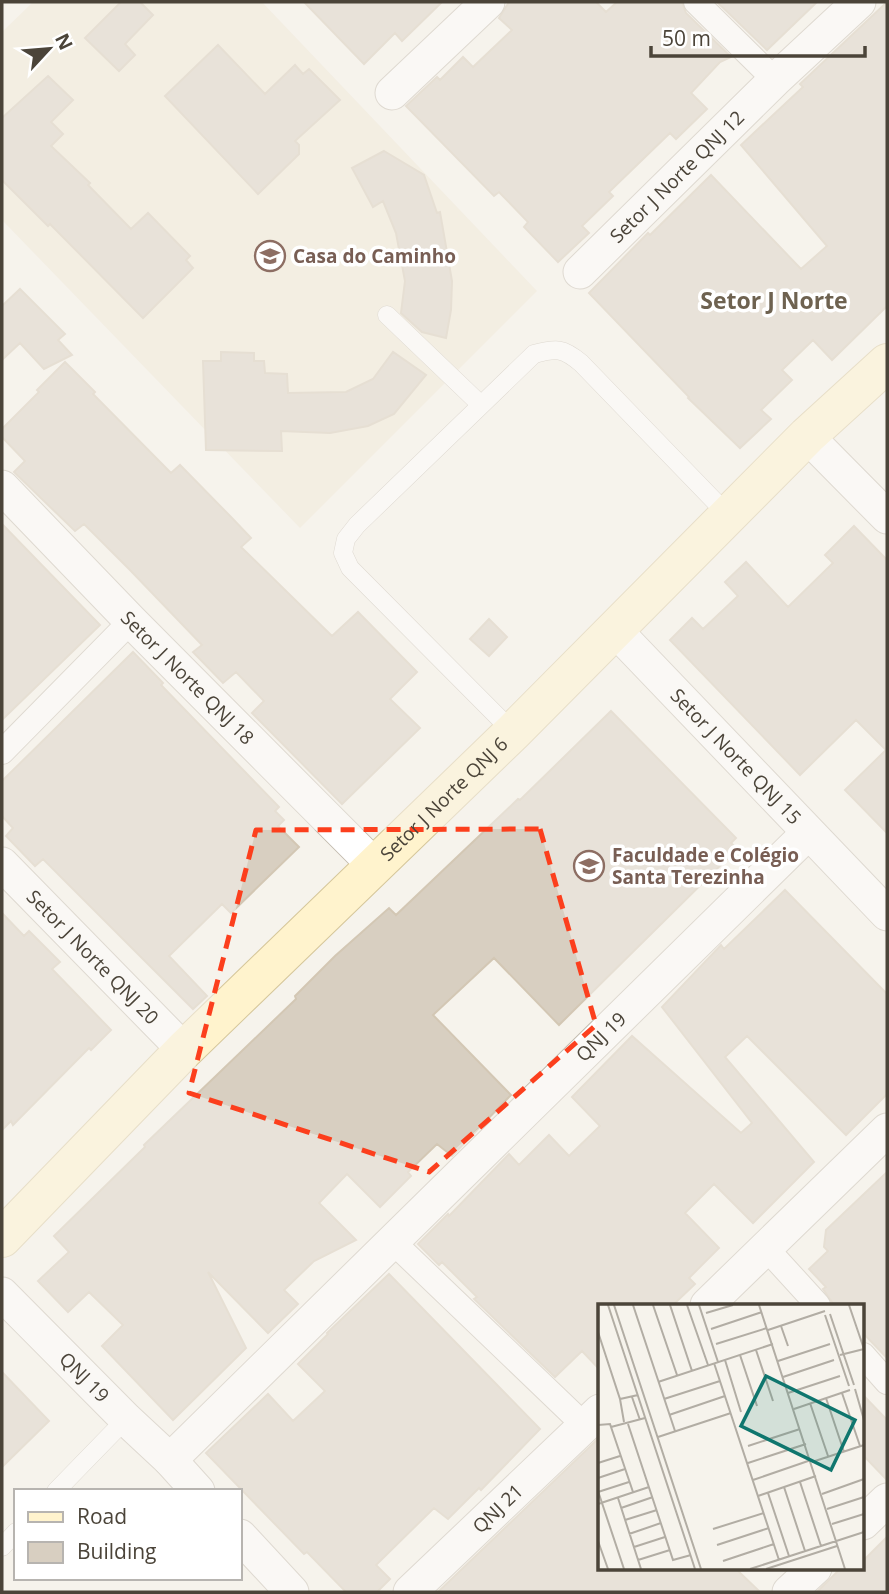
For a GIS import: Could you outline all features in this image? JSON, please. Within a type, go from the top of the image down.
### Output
[{"type":"main road","name":"Setor J Norte QNJ 6","points":[[2,1238],[184,1050],[513,732],[807,436],[887,363]]},
{"type":"street","points":[[392,93],[488,2]]},
{"type":"street","points":[[695,2],[775,80]]},
{"type":"street","name":"Setor J Norte QNJ 12","points":[[580,272],[775,80],[859,2]]},
{"type":"street","points":[[807,436],[887,517]]},
{"type":"street","name":"Setor J Norte QNJ 18","points":[[2,486],[131,621],[376,866]]},
{"type":"street","points":[[2,752],[131,621]]},
{"type":"street","name":"Setor J Norte QNJ 15","points":[[615,630],[887,914]]},
{"type":"street","name":"QNJ 19","points":[[170,1460],[808,833]]},
{"type":"street","name":"Setor J Norte QNJ 20","points":[[2,864],[184,1050]]},
{"type":"street","points":[[708,1304],[887,1130]]},
{"type":"street","name":"QNJ 21","points":[[392,1241],[480,1326],[592,1419],[410,1592]]},
{"type":"street","points":[[766,1248],[817,1304]]},
{"type":"street","name":"QNJ 19","points":[[2,1294],[196,1489]]},
{"type":"street","points":[[864,1356],[887,1382]]},
{"type":"street","points":[[864,1522],[887,1500]]},
{"type":"street","points":[[242,1538],[292,1592]]},
{"type":"street","points":[[789,1592],[813,1570]]},
{"type":"lane","points":[[387,315],[481,405]]},
{"type":"lane","points":[[513,732],[350,568],[342,553],[346,539],[357,525],[534,354],[553,349],[568,352],[729,516]]},
{"type":"lane","points":[[58,1489],[126,1419]]},
{"type":"lane","points":[[2,1547],[14,1534]]},
{"type":"highlighted area","points":[[540,829],[596,1025],[429,1172],[189,1093],[256,830]]},
{"type":"shaded area","name":"Casa do Caminho","points":[[33,2],[262,2],[537,291],[300,528],[2,220],[2,32]]},
{"type":"building","points":[[121,2],[140,2],[153,15],[125,44],[135,55],[119,71],[85,38]]},
{"type":"building","points":[[304,2],[442,2],[402,41],[395,33],[364,64]]},
{"type":"building","points":[[509,2],[596,2],[606,12],[617,2],[682,2],[686,13],[731,57],[720,62],[691,93],[707,109],[676,139],[670,133],[609,192],[613,196],[582,226],[589,233],[558,262],[524,227],[528,222],[499,192],[494,196],[406,106],[437,77],[440,80],[463,57],[473,67],[512,30],[499,18]]},
{"type":"building","points":[[717,2],[817,2],[767,50]]},
{"type":"building","points":[[887,2],[887,306],[832,360],[813,340],[782,370],[792,380],[761,410],[771,419],[740,448],[688,398],[589,293],[648,233],[650,235],[711,175],[801,269],[827,246],[741,145],[803,87],[800,84]]},
{"type":"building","points":[[218,45],[265,94],[295,65],[303,74],[309,69],[340,100],[295,141],[299,145],[299,154],[258,194],[165,96]]},
{"type":"building","points":[[48,76],[73,100],[51,122],[63,134],[51,146],[90,183],[88,185],[131,229],[148,213],[190,256],[186,260],[193,268],[143,318],[50,224],[48,226],[2,180],[2,118]]},
{"type":"building","points":[[384,151],[424,175],[437,213],[440,212],[452,281],[446,338],[422,332],[401,313],[405,281],[396,233],[383,201],[373,207],[352,168]]},
{"type":"building","points":[[20,289],[65,334],[58,340],[72,355],[44,369],[20,343],[2,360],[2,306]]},
{"type":"building","points":[[221,352],[254,353],[254,361],[264,361],[265,373],[287,374],[288,393],[346,392],[373,379],[393,352],[426,375],[394,414],[368,426],[330,433],[281,431],[282,451],[206,450],[203,361],[221,361]]},
{"type":"building","points":[[65,362],[171,473],[180,465],[232,518],[251,538],[241,547],[332,636],[358,612],[417,672],[390,699],[420,728],[342,804],[252,713],[264,701],[236,672],[223,683],[193,652],[202,645],[130,570],[84,524],[75,531],[14,472],[25,461],[2,437],[2,429]]},
{"type":"building","points":[[2,524],[100,625],[2,720]]},
{"type":"building","points":[[854,526],[887,560],[887,833],[845,790],[886,750],[856,720],[800,775],[670,640],[692,618],[703,629],[738,596],[725,582],[746,562],[788,607],[833,563],[825,555]]},
{"type":"building","points":[[489,619],[507,637],[489,656],[470,639]]},
{"type":"building","points":[[133,652],[163,683],[161,685],[279,807],[275,811],[284,820],[278,826],[299,847],[231,913],[222,904],[169,956],[207,996],[193,1009],[43,859],[35,866],[6,836],[13,828],[2,816],[2,781]]},
{"type":"building","points":[[611,711],[736,838],[731,843],[737,849],[559,1025],[494,958],[433,1015],[511,1095],[452,1156],[437,1144],[408,1172],[411,1176],[380,1207],[347,1174],[319,1203],[356,1240],[314,1261],[284,1290],[298,1304],[268,1333],[208,1272],[246,1348],[173,1420],[102,1346],[123,1325],[89,1292],[68,1312],[38,1281],[69,1252],[54,1236],[296,999],[295,996],[335,956],[389,908],[396,915]]},
{"type":"building","points":[[785,890],[887,994],[887,1094],[846,1135],[747,1036],[725,1057],[814,1162],[753,1223],[714,1184],[685,1213],[719,1248],[689,1278],[695,1284],[674,1304],[598,1304],[598,1368],[582,1351],[555,1377],[474,1299],[477,1297],[442,1262],[439,1265],[418,1244],[509,1154],[519,1165],[549,1135],[569,1156],[600,1126],[572,1097],[632,1036],[741,1133],[752,1123],[662,1007],[721,945],[724,949]]},
{"type":"building","points":[[2,913],[24,936],[29,931],[60,962],[52,969],[111,1030],[91,1050],[89,1048],[13,1125],[11,1121],[2,1130]]},
{"type":"building","points":[[887,1172],[887,1358],[864,1334],[864,1304],[833,1304],[823,1289],[826,1287],[809,1269],[828,1251],[824,1247],[826,1230]]},
{"type":"building","points":[[389,1274],[540,1429],[481,1490],[479,1488],[448,1519],[434,1508],[376,1565],[390,1579],[377,1592],[346,1592],[307,1552],[304,1554],[206,1453],[268,1394],[293,1421],[325,1391],[298,1364]]},
{"type":"building","points":[[2,1372],[49,1421],[2,1467]]},
{"type":"building","points":[[864,1396],[887,1420],[887,1480],[864,1456]]},
{"type":"building","points":[[598,1439],[598,1570],[737,1570],[760,1592],[438,1592]]},
{"type":"building","points":[[887,1537],[887,1592],[817,1592],[839,1570],[864,1570],[864,1560]]},
{"type":"place","name":"Casa do Caminho","points":[[270,256]]},
{"type":"place","name":"Faculdade e Colégio Santa Terezinha","points":[[589,866]]},
{"type":"district","name":"Setor J Norte","points":[[774,301]]}]
